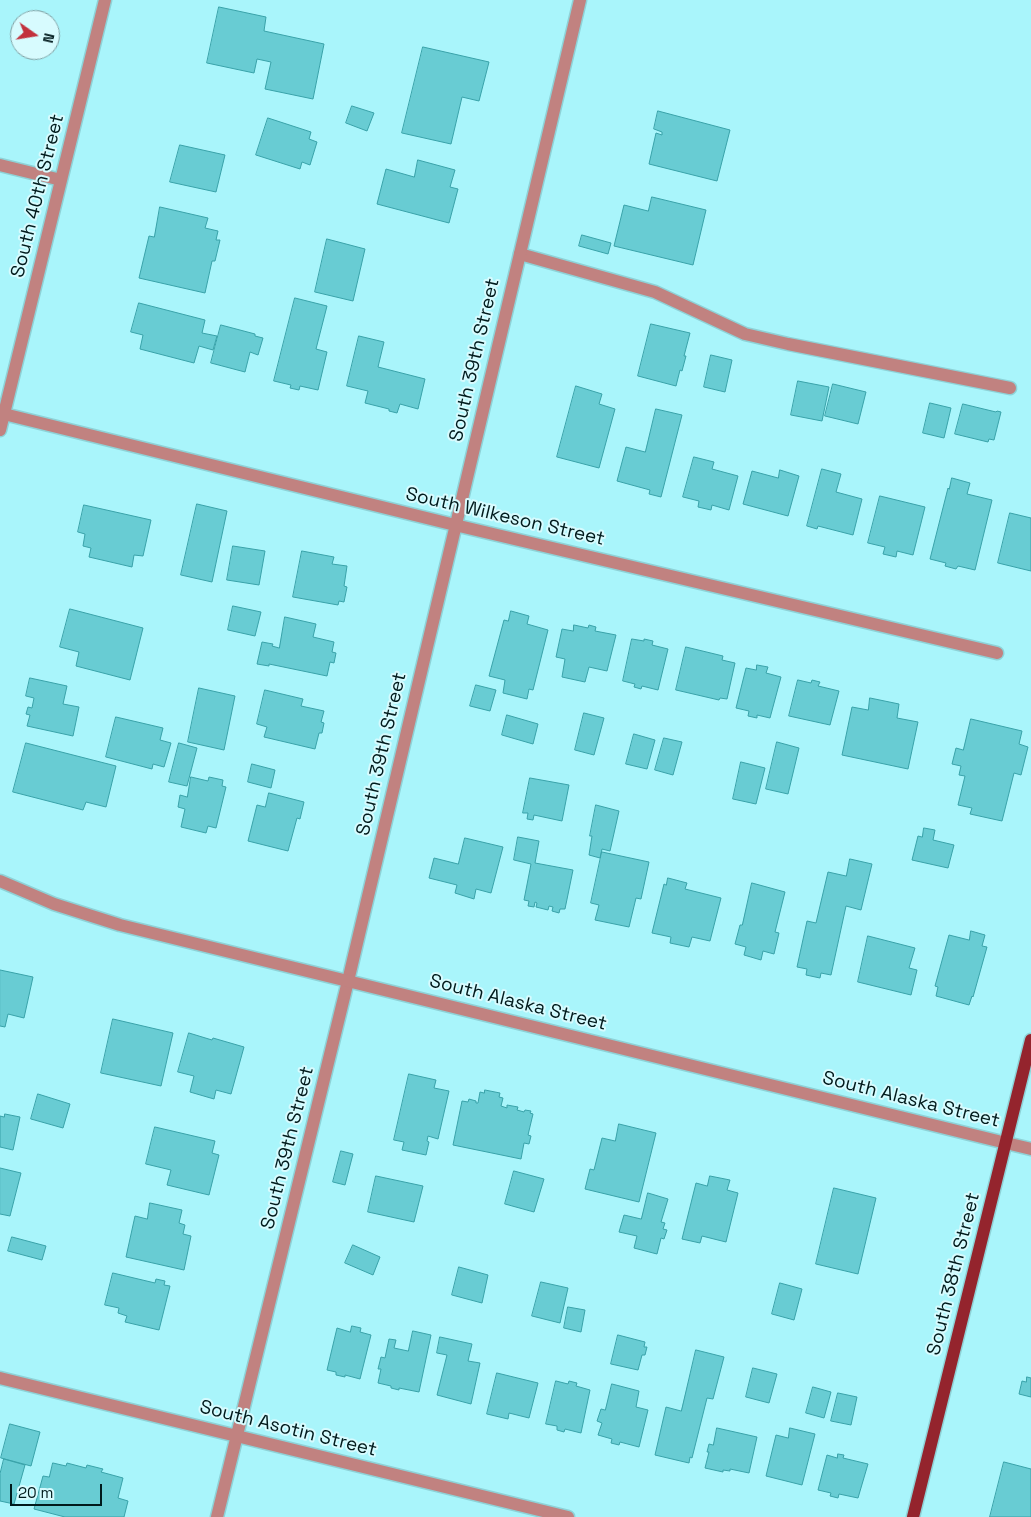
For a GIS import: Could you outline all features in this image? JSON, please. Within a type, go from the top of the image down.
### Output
[{"type":"main road","name":"South 38th Street","points":[[913,1517],[1031,1040]]},
{"type":"street","name":"South 40th Street","points":[[0,430],[105,0]]},
{"type":"street","name":"South 39th Street","points":[[218,1517],[348,981],[580,0]]},
{"type":"street","points":[[0,165],[61,180]]},
{"type":"street","points":[[520,254],[655,292],[745,334],[1010,388]]},
{"type":"street","name":"South Wilkeson Street","points":[[4,414],[455,525],[997,653]]},
{"type":"street","name":"South Alaska Street","points":[[0,881],[54,904],[120,925],[1031,1149]]},
{"type":"street","name":"South Asotin Street","points":[[0,1378],[568,1517]]},
{"type":"building","points":[[219,7],[266,17],[264,31],[324,44],[313,99],[265,89],[271,62],[257,59],[254,73],[207,63]]},
{"type":"building","points":[[423,47],[489,62],[479,101],[462,97],[451,144],[402,133]]},
{"type":"building","points":[[352,106],[374,113],[367,131],[346,123]]},
{"type":"building","points":[[658,111],[730,130],[717,181],[649,164],[656,133],[662,135],[662,132],[654,129]]},
{"type":"building","points":[[268,118],[311,132],[309,139],[317,142],[310,165],[302,162],[300,169],[256,155]]},
{"type":"building","points":[[180,145],[225,155],[216,192],[170,182]]},
{"type":"building","points":[[418,160],[455,170],[450,187],[458,189],[449,223],[377,204],[386,169],[414,177]]},
{"type":"building","points":[[652,197],[706,210],[693,265],[614,246],[624,205],[648,211]]},
{"type":"building","points":[[160,207],[208,218],[205,228],[218,231],[216,240],[220,240],[215,261],[212,261],[205,293],[139,278],[149,236],[154,237]]},
{"type":"building","points":[[582,235],[611,243],[608,254],[579,246]]},
{"type":"building","points":[[327,239],[365,249],[353,301],[315,292]]},
{"type":"building","points":[[295,298],[327,306],[316,349],[327,352],[318,390],[300,386],[299,390],[290,388],[291,385],[274,381]]},
{"type":"building","points":[[139,303],[205,320],[202,333],[217,336],[213,350],[199,346],[194,363],[140,349],[143,335],[131,332]]},
{"type":"building","points":[[651,324],[690,333],[684,356],[686,356],[676,386],[638,376]]},
{"type":"building","points":[[221,325],[263,338],[258,355],[250,352],[245,372],[211,363]]},
{"type":"building","points":[[359,336],[384,342],[378,367],[425,379],[418,409],[400,404],[397,413],[389,411],[389,409],[365,403],[368,391],[347,386]]},
{"type":"building","points":[[711,355],[732,360],[725,392],[704,387]]},
{"type":"building","points":[[798,381],[829,387],[822,421],[791,415]]},
{"type":"building","points":[[833,384],[866,392],[858,424],[825,416]]},
{"type":"building","points":[[576,386],[602,394],[599,404],[615,409],[599,468],[557,457]]},
{"type":"building","points":[[930,403],[951,408],[944,438],[923,433]]},
{"type":"building","points":[[963,404],[1001,412],[994,440],[989,439],[988,442],[955,434]]},
{"type":"building","points":[[656,409],[682,415],[661,497],[649,494],[650,490],[617,481],[626,447],[645,452]]},
{"type":"building","points":[[694,457],[714,462],[712,469],[738,476],[729,510],[712,505],[711,510],[698,507],[699,501],[683,497]]},
{"type":"building","points":[[822,469],[841,474],[836,492],[862,499],[853,535],[818,526],[817,529],[807,526]]},
{"type":"building","points":[[780,470],[799,476],[788,516],[743,504],[752,471],[778,478]]},
{"type":"building","points":[[952,478],[970,483],[967,494],[992,500],[975,570],[958,566],[956,569],[945,566],[946,563],[930,559]]},
{"type":"building","points":[[880,496],[925,507],[913,555],[897,551],[896,557],[883,554],[885,547],[868,543]]},
{"type":"building","points":[[197,504],[227,511],[212,582],[181,575]]},
{"type":"building","points":[[84,505],[151,520],[143,556],[134,555],[132,567],[89,557],[91,548],[83,546],[85,534],[78,532]]},
{"type":"building","points":[[1010,513],[1031,518],[1031,571],[998,563]]},
{"type":"building","points":[[233,546],[265,551],[259,585],[227,580]]},
{"type":"building","points":[[302,551],[334,557],[332,564],[347,566],[344,586],[347,587],[344,602],[339,601],[338,605],[293,597]]},
{"type":"building","points":[[233,606],[261,612],[255,636],[228,630]]},
{"type":"building","points":[[70,609],[143,628],[130,680],[76,666],[79,652],[60,647]]},
{"type":"building","points":[[511,611],[529,616],[527,624],[548,630],[533,690],[529,689],[527,699],[503,693],[505,680],[489,676],[504,620],[508,621]]},
{"type":"building","points":[[285,617],[316,624],[313,637],[334,642],[332,652],[336,653],[334,663],[330,662],[327,676],[269,664],[269,666],[257,664],[262,642],[273,644],[272,646],[279,648]]},
{"type":"building","points":[[574,625],[588,628],[589,625],[596,627],[595,631],[616,635],[607,671],[589,667],[585,682],[562,677],[565,659],[556,657],[562,629],[573,631]]},
{"type":"building","points":[[632,639],[653,641],[652,645],[668,649],[658,690],[642,686],[641,689],[634,687],[635,684],[623,681]]},
{"type":"building","points":[[686,647],[723,656],[722,660],[735,663],[727,699],[720,698],[719,700],[676,690]]},
{"type":"building","points":[[757,665],[768,667],[766,673],[781,677],[770,718],[757,715],[757,718],[748,716],[749,711],[736,708],[746,668],[756,670]]},
{"type":"building","points":[[30,678],[67,686],[63,704],[79,707],[73,736],[27,726],[30,715],[26,714],[28,707],[32,708],[34,698],[26,696]]},
{"type":"building","points":[[798,680],[811,683],[812,680],[820,682],[818,686],[839,691],[830,725],[789,716]]},
{"type":"building","points":[[476,685],[496,690],[490,711],[470,706]]},
{"type":"building","points":[[199,688],[235,696],[224,750],[188,742]]},
{"type":"building","points":[[265,690],[303,699],[301,706],[324,711],[321,722],[324,723],[322,733],[319,733],[315,749],[264,737],[267,727],[257,724]]},
{"type":"building","points":[[870,698],[899,704],[897,718],[918,722],[908,769],[842,755],[852,707],[868,710]]},
{"type":"building","points":[[584,713],[604,718],[594,755],[575,750]]},
{"type":"building","points":[[507,715],[538,724],[533,744],[502,735]]},
{"type":"building","points":[[116,717],[163,728],[160,740],[171,743],[164,767],[153,764],[152,769],[106,757]]},
{"type":"building","points":[[971,719],[1022,731],[1019,744],[1028,747],[1021,775],[1014,773],[1002,821],[970,814],[972,808],[958,805],[965,776],[959,775],[961,766],[952,764],[956,748],[963,750]]},
{"type":"building","points":[[634,734],[655,740],[647,769],[626,764]]},
{"type":"building","points":[[664,738],[682,742],[673,775],[655,770]]},
{"type":"building","points":[[777,742],[799,748],[788,794],[766,789]]},
{"type":"building","points":[[26,743],[116,766],[106,807],[86,802],[83,810],[13,792]]},
{"type":"building","points":[[179,743],[197,748],[187,786],[169,782]]},
{"type":"building","points":[[741,762],[765,768],[756,804],[733,799]]},
{"type":"building","points":[[252,764],[275,770],[271,788],[248,782]]},
{"type":"building","points":[[191,777],[208,781],[209,777],[223,780],[222,786],[226,787],[216,828],[208,826],[206,833],[181,827],[185,809],[178,807],[180,795],[187,797]]},
{"type":"building","points":[[530,778],[569,785],[562,821],[534,815],[533,820],[527,819],[528,813],[523,813]]},
{"type":"building","points":[[269,793],[304,802],[300,819],[297,818],[288,851],[248,841],[257,805],[265,807]]},
{"type":"building","points":[[596,805],[619,811],[610,851],[602,849],[600,858],[589,855],[592,836],[590,836]]},
{"type":"building","points":[[924,828],[935,830],[933,840],[954,845],[948,868],[912,860],[918,836],[922,837]]},
{"type":"building","points":[[518,837],[539,841],[535,863],[573,870],[565,909],[560,909],[559,913],[552,911],[553,907],[549,906],[548,910],[536,907],[537,903],[535,902],[534,907],[528,906],[529,901],[524,900],[531,864],[514,860]]},
{"type":"building","points":[[465,838],[503,847],[491,893],[476,889],[474,899],[455,893],[457,885],[429,878],[434,858],[458,864]]},
{"type":"building","points":[[602,852],[649,862],[641,899],[636,898],[629,927],[595,920],[599,905],[591,903]]},
{"type":"building","points":[[850,859],[872,864],[861,910],[846,906],[831,975],[821,973],[820,978],[806,975],[807,969],[797,967],[807,921],[816,923],[828,872],[846,876]]},
{"type":"building","points":[[668,878],[687,883],[685,889],[721,898],[710,941],[692,937],[689,947],[670,943],[671,937],[652,933],[664,884],[666,885]]},
{"type":"building","points":[[752,883],[785,892],[775,932],[779,933],[774,954],[763,951],[761,960],[744,955],[746,947],[735,944],[740,925],[742,925]]},
{"type":"building","points":[[971,931],[985,935],[982,946],[987,947],[969,1005],[936,996],[938,987],[935,986],[949,935],[969,940]]},
{"type":"building","points":[[868,936],[915,948],[909,968],[917,970],[911,995],[858,982]]},
{"type":"building","points":[[0,970],[33,977],[24,1018],[8,1014],[5,1027],[0,1026]]},
{"type":"building","points":[[113,1019],[173,1033],[161,1086],[101,1073]]},
{"type":"building","points":[[189,1033],[244,1047],[231,1094],[216,1090],[214,1099],[190,1092],[194,1076],[178,1072]]},
{"type":"building","points":[[409,1074],[436,1080],[434,1088],[449,1091],[438,1139],[428,1136],[427,1141],[429,1142],[426,1155],[402,1150],[404,1142],[394,1140]]},
{"type":"building","points":[[485,1090],[500,1093],[499,1097],[503,1098],[501,1106],[507,1108],[507,1105],[518,1107],[517,1110],[531,1111],[530,1113],[533,1114],[528,1135],[531,1136],[529,1144],[524,1143],[521,1159],[453,1145],[462,1101],[468,1102],[469,1099],[478,1103],[480,1092],[484,1093]]},
{"type":"building","points":[[38,1094],[70,1104],[63,1128],[31,1119]]},
{"type":"building","points":[[5,1114],[20,1117],[13,1150],[0,1147],[0,1116],[4,1117]]},
{"type":"building","points":[[619,1124],[656,1133],[639,1202],[585,1189],[590,1169],[594,1170],[602,1138],[615,1141]]},
{"type":"building","points":[[155,1127],[215,1141],[212,1153],[219,1155],[209,1195],[167,1185],[171,1170],[146,1164]]},
{"type":"building","points":[[341,1151],[353,1154],[345,1185],[333,1182]]},
{"type":"building","points":[[0,1168],[21,1173],[10,1216],[0,1214]]},
{"type":"building","points":[[514,1171],[544,1179],[534,1212],[505,1204]]},
{"type":"building","points":[[376,1176],[423,1186],[414,1222],[368,1212]]},
{"type":"building","points":[[710,1176],[730,1180],[727,1190],[738,1193],[726,1242],[702,1236],[700,1243],[682,1239],[696,1183],[707,1186]]},
{"type":"building","points":[[834,1188],[876,1198],[858,1274],[816,1264]]},
{"type":"building","points":[[648,1193],[668,1199],[661,1222],[665,1223],[663,1229],[667,1230],[664,1239],[661,1238],[657,1254],[634,1248],[637,1236],[619,1232],[624,1215],[641,1219]]},
{"type":"building","points":[[150,1203],[182,1210],[179,1223],[185,1225],[183,1234],[191,1236],[184,1270],[126,1257],[135,1216],[147,1219]]},
{"type":"building","points":[[12,1237],[46,1246],[42,1260],[8,1251]]},
{"type":"building","points":[[353,1245],[380,1257],[373,1275],[345,1263]]},
{"type":"building","points":[[459,1267],[488,1275],[482,1303],[452,1295]]},
{"type":"building","points":[[113,1273],[155,1283],[156,1279],[165,1281],[164,1285],[170,1286],[159,1330],[125,1322],[127,1316],[118,1313],[119,1308],[105,1305]]},
{"type":"building","points":[[541,1282],[568,1288],[560,1323],[532,1316]]},
{"type":"building","points":[[780,1283],[802,1289],[794,1320],[772,1314]]},
{"type":"building","points":[[568,1307],[585,1310],[581,1332],[564,1328]]},
{"type":"building","points":[[352,1326],[361,1328],[360,1332],[371,1335],[360,1379],[336,1375],[336,1372],[327,1370],[337,1328],[350,1332]]},
{"type":"building","points":[[413,1331],[431,1335],[419,1392],[399,1388],[399,1390],[378,1383],[381,1369],[378,1369],[381,1357],[385,1358],[389,1339],[396,1340],[394,1348],[408,1351]]},
{"type":"building","points":[[618,1335],[645,1342],[644,1347],[647,1347],[645,1355],[642,1355],[638,1370],[611,1364]]},
{"type":"building","points":[[440,1337],[472,1344],[468,1361],[480,1363],[471,1404],[437,1395],[447,1355],[437,1353]]},
{"type":"building","points":[[696,1350],[724,1357],[713,1399],[707,1398],[692,1458],[690,1457],[689,1463],[655,1455],[666,1407],[681,1411]]},
{"type":"building","points":[[753,1368],[777,1374],[769,1403],[746,1397]]},
{"type":"building","points":[[497,1373],[538,1383],[529,1418],[509,1413],[508,1419],[487,1414]]},
{"type":"building","points":[[1027,1377],[1031,1378],[1031,1397],[1019,1394],[1022,1381],[1026,1382]]},
{"type":"building","points":[[556,1381],[568,1384],[569,1381],[577,1383],[576,1386],[590,1390],[581,1433],[565,1429],[564,1432],[557,1430],[557,1426],[546,1424]]},
{"type":"building","points":[[612,1384],[639,1391],[636,1407],[648,1410],[639,1447],[620,1442],[619,1445],[611,1443],[612,1439],[598,1435],[602,1423],[597,1421],[601,1409],[605,1410]]},
{"type":"building","points":[[813,1387],[831,1392],[824,1418],[806,1413]]},
{"type":"building","points":[[838,1393],[857,1397],[851,1425],[831,1421]]},
{"type":"building","points":[[10,1424],[40,1432],[31,1466],[1,1458]]},
{"type":"building","points":[[717,1428],[757,1437],[749,1473],[730,1469],[730,1471],[723,1470],[723,1472],[705,1468],[709,1444],[713,1445]]},
{"type":"building","points":[[790,1428],[815,1434],[802,1485],[766,1476],[776,1435],[788,1438]]},
{"type":"building","points":[[838,1454],[844,1455],[843,1458],[868,1464],[858,1498],[839,1494],[838,1498],[830,1496],[831,1493],[818,1490],[827,1455],[837,1458]]},
{"type":"building","points":[[4,1459],[25,1465],[14,1504],[0,1501],[0,1474]]},
{"type":"building","points":[[1004,1462],[1031,1469],[1031,1517],[990,1517]]},
{"type":"building","points":[[53,1463],[66,1466],[67,1463],[86,1468],[87,1465],[103,1469],[101,1472],[123,1478],[118,1498],[128,1501],[124,1517],[65,1517],[34,1509],[43,1476],[49,1477]]}]
